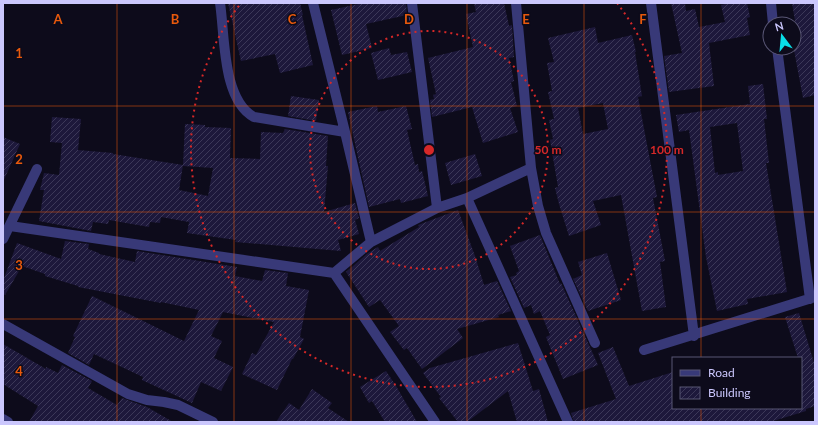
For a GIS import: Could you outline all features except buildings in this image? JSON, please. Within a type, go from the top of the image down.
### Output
[{"type":"street","points":[[220,3],[228,72],[231,86],[242,108],[254,117],[345,132]]},
{"type":"street","points":[[313,3],[371,242]]},
{"type":"street","points":[[412,3],[437,208]]},
{"type":"street","points":[[516,3],[531,168],[538,206],[546,233],[595,343]]},
{"type":"street","points":[[651,3],[694,336]]},
{"type":"street","points":[[771,3],[772,16]]},
{"type":"street","points":[[644,350],[694,336],[812,298],[778,56]]},
{"type":"street","points":[[334,273],[371,242],[437,208],[467,198],[531,168]]},
{"type":"street","points":[[3,239],[37,169]]},
{"type":"street","points":[[467,198],[568,422]]},
{"type":"street","points":[[10,226],[334,273],[435,422]]},
{"type":"street","points":[[3,324],[128,394],[148,400],[178,405],[213,422]]},
{"type":"street","points":[[3,419],[8,422]]}]
